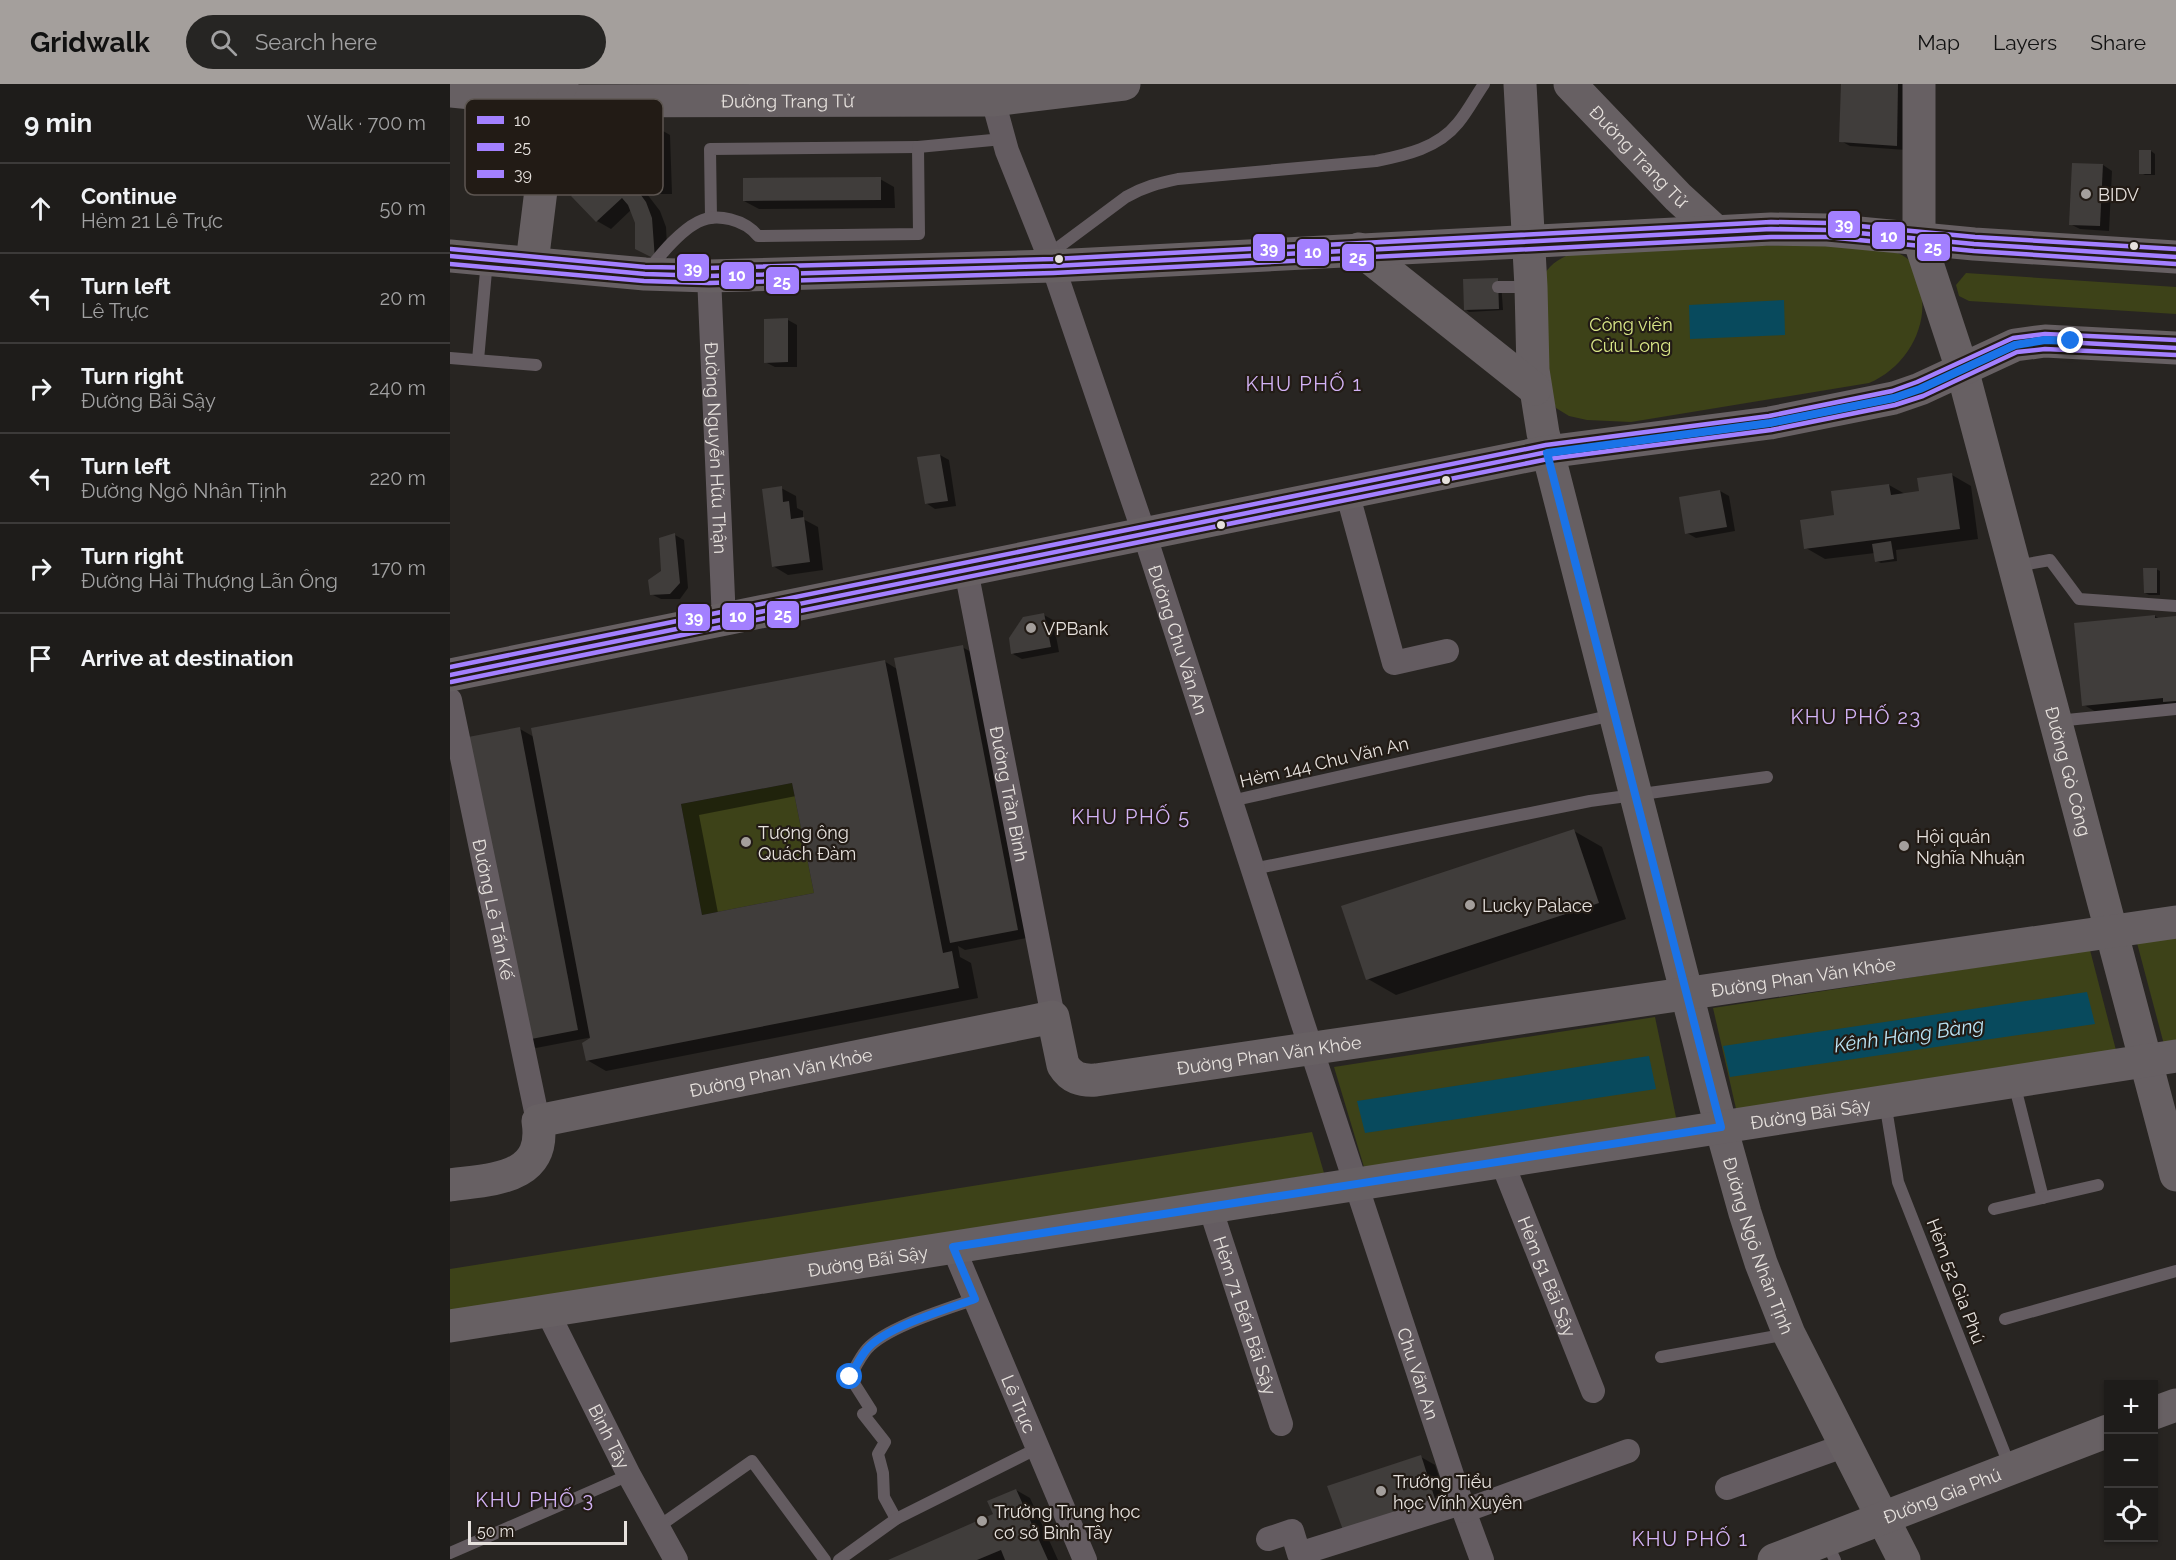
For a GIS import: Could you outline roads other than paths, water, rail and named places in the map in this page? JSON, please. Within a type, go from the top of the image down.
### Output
[{"type":"street","name":"Đường Trang Tử","points":[[450,91],[993,92],[1124,84]]},
{"type":"street","name":"Đường Ngô Nhân Tịnh","points":[[1520,84],[1532,287],[1532,353],[1535,389],[1547,453],[1721,1127],[1761,1263],[1789,1334],[1904,1560]]},
{"type":"street","name":"Đường Trang Tử","points":[[1570,84],[1678,197],[1714,230]]},
{"type":"street","name":"Đường Gò Công","points":[[1919,84],[1919,239],[1962,369],[2111,932],[2161,1059],[2176,1175]]},
{"type":"street","name":"Đường Chu Văn An","points":[[993,92],[1003,139],[1050,261],[1144,533],[1355,1185]]},
{"type":"street","points":[[532,263],[540,195]]},
{"type":"street","points":[[450,256],[645,274],[709,276],[1529,243],[1714,230],[1771,229],[1827,230],[1919,239],[2176,256]]},
{"type":"street","points":[[1359,249],[1535,389]]},
{"type":"street","name":"Đường Nguyễn Hữu Thận","points":[[709,276],[724,621]]},
{"type":"street","points":[[450,675],[1547,453],[1770,423],[1894,398],[1920,389],[2015,345],[2045,340],[2176,348]]},
{"type":"street","points":[[1347,492],[1394,663],[1447,651]]},
{"type":"street","name":"Đường Trần Bình","points":[[966,570],[1053,1017]]},
{"type":"street","name":"Đường Lê Tấn Kế","points":[[450,700],[538,1121]]},
{"type":"street","name":"Đường Phan Văn Khỏe","points":[[538,1121],[1053,1017],[1063,1065],[1071,1076],[1086,1081],[2176,922]]},
{"type":"street","name":"Đường Bãi Sậy","points":[[450,1326],[2161,1059]]},
{"type":"street","points":[[450,1185],[502,1177],[520,1170],[535,1153],[539,1143],[538,1121]]},
{"type":"street","name":"Hẻm 51 Bãi Sậy","points":[[1502,1162],[1593,1391]]},
{"type":"street","name":"Chu Văn An","points":[[1355,1185],[1462,1507],[1482,1560]]},
{"type":"street","name":"Hẻm 71 Bến Bãi Sậy","points":[[1210,1207],[1281,1424]]},
{"type":"street","name":"Lê Trực","points":[[953,1247],[1085,1560]]},
{"type":"street","name":"Bình Tây","points":[[547,1311],[629,1475],[676,1560]]},
{"type":"street","points":[[2158,1412],[2176,1405]]},
{"type":"street","name":"Đường Gia Phú","points":[[1774,1560],[1830,1550],[1883,1517],[2104,1433]]},
{"type":"street","points":[[1727,1488],[1846,1445]]},
{"type":"street","points":[[1268,1539],[1292,1531],[1299,1554],[1462,1507],[1628,1451]]},
{"type":"lane","points":[[1050,261],[1126,197],[1137,190],[1160,183],[1178,179],[1376,161],[1424,148],[1438,141],[1458,124],[1484,84]]},
{"type":"lane","points":[[711,218],[710,149],[918,147],[1003,139]]},
{"type":"lane","points":[[645,274],[686,231],[699,221],[711,218],[728,219],[741,223],[752,229],[758,236],[919,234],[918,147]]},
{"type":"lane","points":[[478,360],[487,259]]},
{"type":"lane","points":[[1498,287],[1532,287]]},
{"type":"lane","points":[[450,358],[536,364]]},
{"type":"lane","points":[[2014,567],[2050,560],[2079,599],[2176,606]]},
{"type":"lane","points":[[2056,722],[2176,710]]},
{"type":"lane","name":"Hẻm 144 Chu Văn An","points":[[1231,801],[1615,715]]},
{"type":"lane","points":[[1253,869],[1590,801],[1767,777]]},
{"type":"lane","points":[[2014,1082],[2043,1198]]},
{"type":"lane","name":"Hẻm 52 Gia Phú","points":[[1884,1102],[1898,1182],[2011,1468]]},
{"type":"lane","points":[[1994,1209],[2098,1185]]},
{"type":"lane","points":[[2005,1319],[2176,1271]]},
{"type":"lane","points":[[896,1519],[884,1497],[883,1473],[878,1454],[885,1442],[863,1414],[871,1410],[850,1377],[867,1348],[877,1340],[924,1318],[975,1299]]},
{"type":"lane","points":[[1661,1357],[1789,1334]]},
{"type":"lane","points":[[839,1560],[896,1519],[1038,1448]]},
{"type":"lane","points":[[658,1527],[752,1461],[825,1560]]},
{"type":"lane","points":[[450,1553],[629,1475]]},
{"type":"water","points":[[1784,300],[1785,335],[1690,339],[1689,305]]},
{"type":"water","name":"Kênh Hàng Bàng","points":[[2087,992],[2095,1024],[1730,1077],[1723,1046]]},
{"type":"water","points":[[1649,1056],[1656,1089],[1365,1133],[1357,1101]]},
{"type":"place","name":"BIDV","points":[[2086,194]]},
{"type":"place","name":"VPBank","points":[[1031,628]]},
{"type":"place","name":"Tượng ông Quách Đàm","points":[[746,842]]},
{"type":"place","name":"Hội quán Nghĩa Nhuận","points":[[1904,846]]},
{"type":"place","name":"Lucky Palace","points":[[1470,905]]},
{"type":"place","name":"Trường Tiểu học Vĩnh Xuyên","points":[[1381,1491]]},
{"type":"place","name":"Trường Trung học cơ sở Bình Tây","points":[[982,1521]]},
{"type":"district","name":"KHU PHỐ 1","points":[[1304,384]]},
{"type":"district","name":"KHU PHỐ 23","points":[[1856,717]]},
{"type":"district","name":"KHU PHỐ 5","points":[[1131,817]]},
{"type":"district","name":"KHU PHỐ 3","points":[[535,1500]]},
{"type":"district","name":"KHU PHỐ 1","points":[[1690,1539]]},
{"type":"park label","name":"Công viên Cửu Long","points":[[1631,334]]}]
